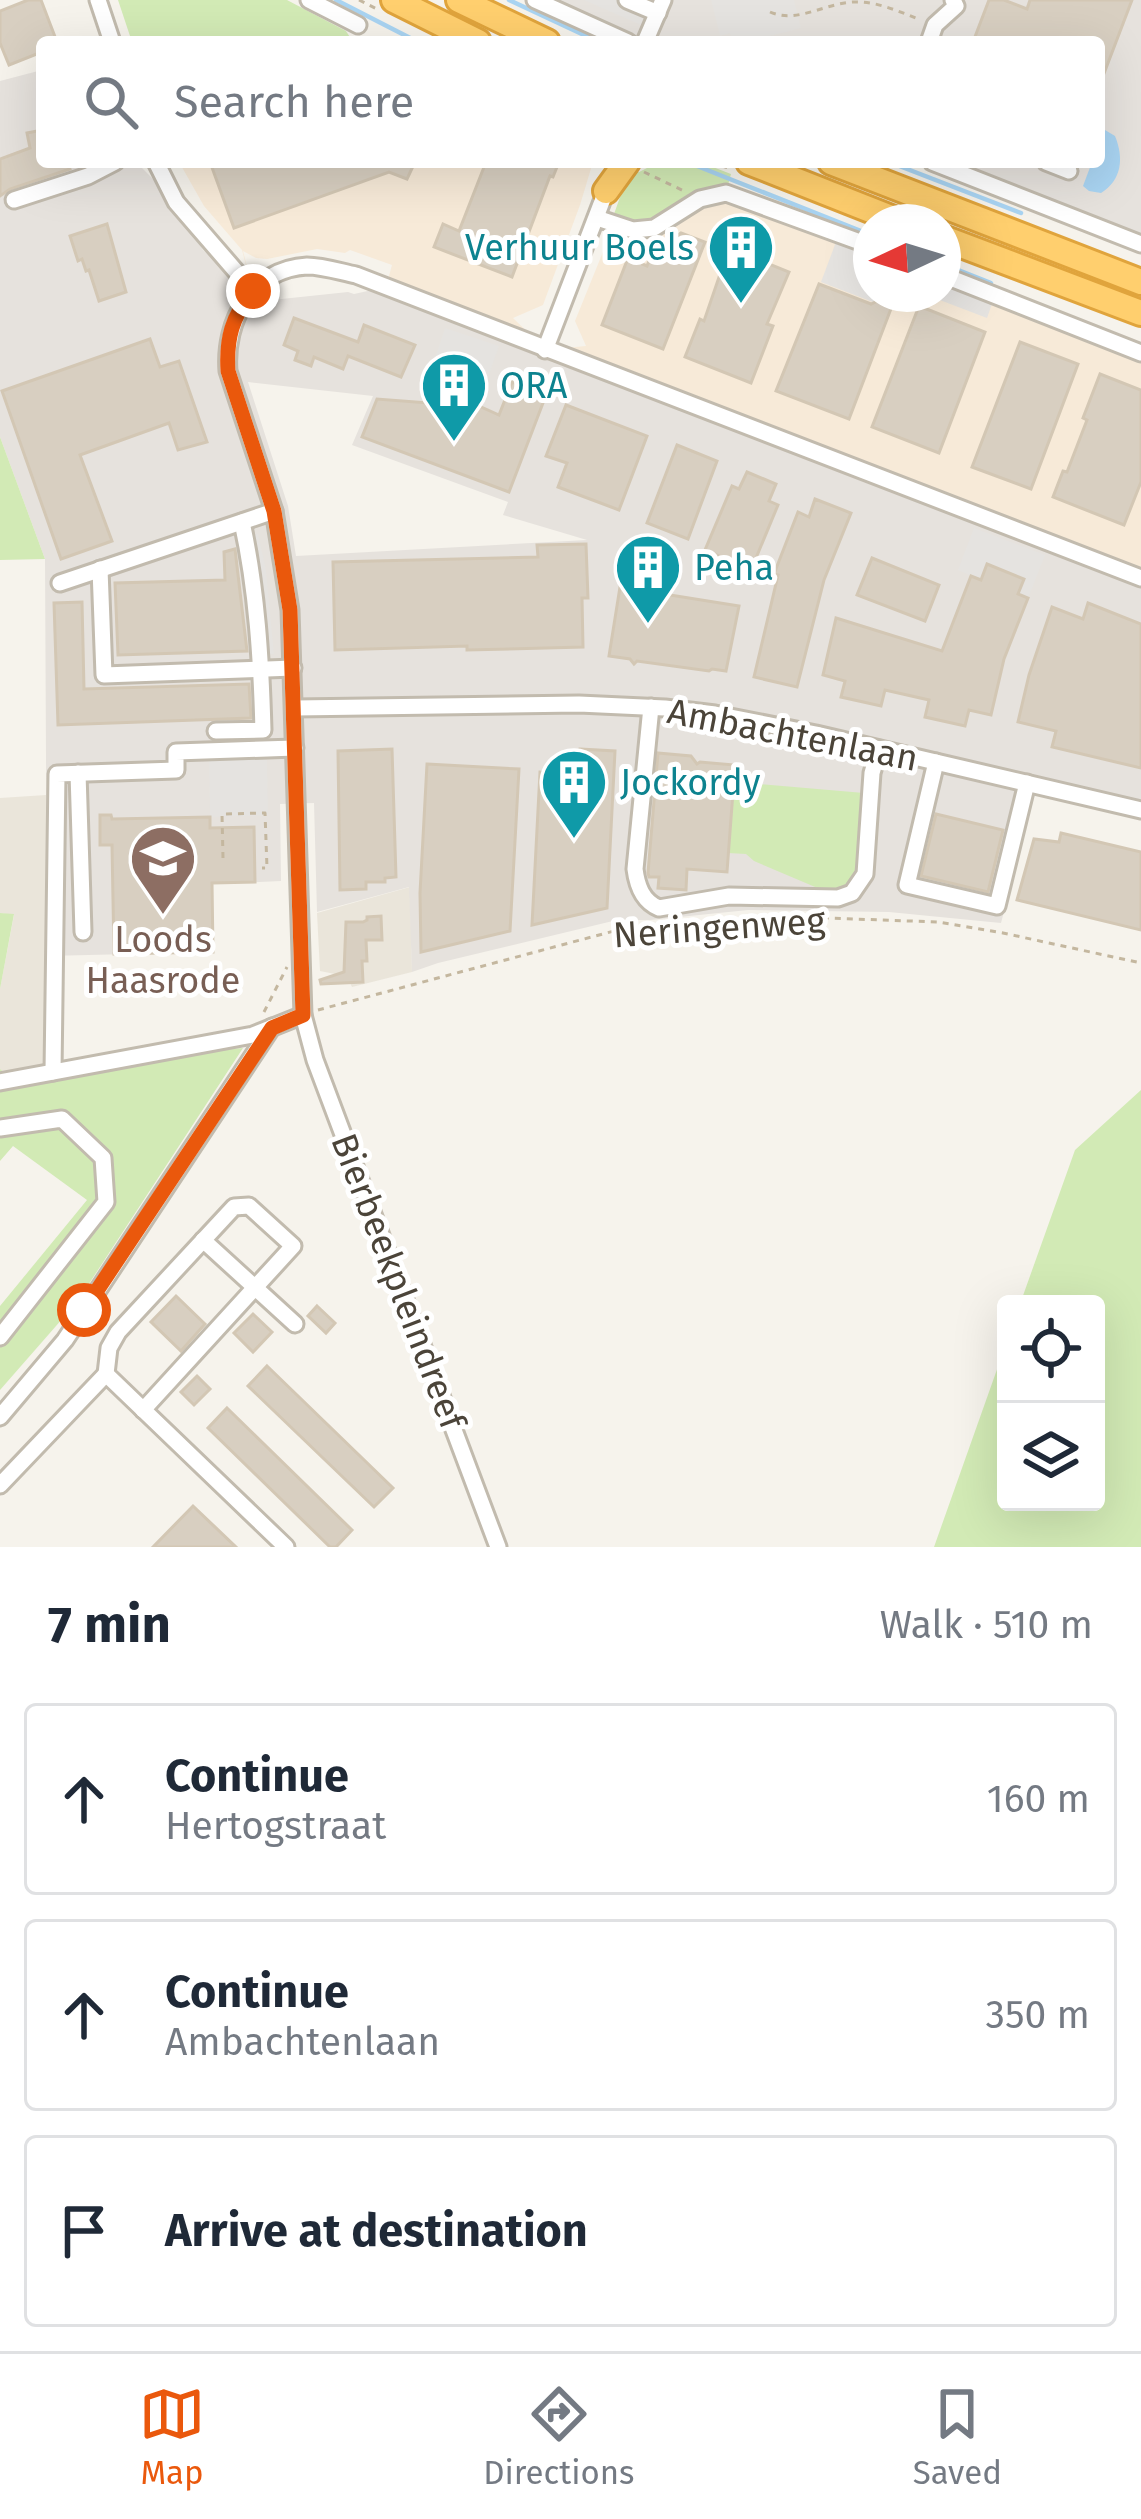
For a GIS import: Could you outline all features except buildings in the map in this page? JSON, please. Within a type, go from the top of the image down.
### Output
[{"type":"highway","points":[[394,0],[466,36]]},
{"type":"highway","points":[[459,0],[534,36]]},
{"type":"highway","points":[[607,191],[609,168]]},
{"type":"highway","points":[[607,191],[629,168]]},
{"type":"highway","points":[[764,168],[855,204]]},
{"type":"highway","points":[[847,168],[1141,281]]},
{"type":"highway","points":[[961,245],[1141,313]]},
{"type":"street","points":[[98,0],[110,36]]},
{"type":"street","points":[[310,0],[358,25]]},
{"type":"street","points":[[535,0],[615,36]]},
{"type":"street","points":[[626,0],[660,7],[647,36]]},
{"type":"street","points":[[931,36],[935,25],[956,6],[953,0]]},
{"type":"street","points":[[14,200],[103,168]]},
{"type":"street","points":[[158,168],[176,202],[253,291]]},
{"type":"street","points":[[947,168],[1141,244]]},
{"type":"street","points":[[1061,168],[1069,171]]},
{"type":"street","points":[[545,350],[607,191]]},
{"type":"street","points":[[597,218],[633,230],[653,228],[698,200],[726,193],[853,239]]},
{"type":"street","points":[[0,1082],[253,1035],[303,1015],[290,610],[274,511],[228,371],[226,350],[240,306],[271,278],[310,266],[339,271],[1141,578]]},
{"type":"street","points":[[961,281],[1141,353]]},
{"type":"street","points":[[60,583],[274,511]]},
{"type":"street","points":[[216,731],[263,730],[253,574],[242,522]]},
{"type":"street","points":[[100,569],[104,675],[293,668]]},
{"type":"street","name":"Ambachtenlaan","points":[[295,709],[579,704],[715,714],[1141,810]]},
{"type":"street","points":[[651,707],[635,869],[644,897],[659,908],[729,896],[838,898],[852,892],[865,874],[872,772],[879,749]]},
{"type":"street","points":[[53,1072],[57,774],[176,770],[176,752],[296,748]]},
{"type":"street","points":[[936,762],[907,885],[997,906],[1027,783]]},
{"type":"street","points":[[78,773],[82,932]]},
{"type":"street","name":"Bierbeekpleindreef","points":[[303,1015],[315,1060],[498,1547]]},
{"type":"street","points":[[0,1417],[65,1340],[272,1028]]},
{"type":"street","points":[[0,1128],[62,1119],[103,1158],[106,1202],[0,1337]]},
{"type":"street","points":[[0,1485],[106,1374],[109,1348],[118,1332],[234,1207],[249,1206],[293,1246],[143,1410]]},
{"type":"street","points":[[203,1240],[296,1324]]},
{"type":"street","points":[[106,1374],[286,1547]]},
{"type":"path","points":[[770,12],[784,18],[845,1],[865,2],[935,25]]},
{"type":"path","points":[[638,168],[698,200]]},
{"type":"path","points":[[224,858],[222,814],[265,813],[267,868],[262,868]]},
{"type":"path","name":"Neringenweg","points":[[303,1015],[614,931],[769,916],[938,922],[1141,962]]},
{"type":"shaded area","points":[[549,0],[1141,0],[1141,244],[952,168],[1105,168],[1105,36],[630,36]]},
{"type":"shaded area","points":[[584,0],[652,0],[641,25]]},
{"type":"shaded area","points":[[711,0],[794,0],[801,28],[770,36],[720,36]]},
{"type":"shaded area","points":[[36,72],[36,168],[142,168],[176,202],[203,250],[268,304],[386,287],[1141,578],[1141,810],[1037,786],[1001,923],[889,912],[748,910],[617,920],[412,972],[409,887],[317,912],[314,803],[280,804],[281,881],[212,884],[213,952],[47,956],[45,559],[0,437],[0,81]],"holes":[[[248,382],[373,396],[352,445],[508,502],[503,515],[587,540],[296,556],[288,506]]]},
{"type":"shaded area","points":[[182,168],[591,168],[543,305],[513,318],[546,350],[586,346],[575,321],[609,237],[654,228],[700,199],[726,193],[853,239],[853,312],[961,312],[961,282],[1141,353],[1141,578],[545,350],[386,287],[392,265],[350,250],[317,249],[267,259],[243,251],[253,291],[242,250],[204,206]]},
{"type":"shaded area","points":[[836,242],[853,248],[853,294],[821,282]]},
{"type":"shaded area","points":[[961,289],[993,301],[987,318],[961,308]]},
{"type":"shaded area","points":[[445,328],[499,346],[480,400],[427,382]]},
{"type":"shaded area","points":[[974,528],[1045,555],[1028,598],[988,565],[981,580],[958,570]]},
{"type":"shaded area","points":[[258,534],[274,654],[261,655],[245,538]]},
{"type":"shaded area","points":[[267,758],[268,815],[210,817],[209,759]]},
{"type":"shaded area","points":[[46,795],[47,1066],[12,1080],[0,1069],[0,989],[14,915],[0,913],[0,798]]},
{"type":"shaded area","points":[[410,887],[412,972],[352,987],[344,971],[320,971],[317,913]]},
{"type":"green space","points":[[118,0],[287,0],[349,36],[130,36]]},
{"type":"green space","points":[[716,168],[731,174],[726,193],[633,230],[614,214],[629,172]]},
{"type":"green space","points":[[0,437],[45,559],[0,560]]},
{"type":"green space","points":[[734,782],[864,793],[858,857],[845,887],[827,892],[746,854],[728,853]]},
{"type":"green space","points":[[0,913],[14,914],[0,989]]},
{"type":"green space","points":[[243,1048],[77,1302],[0,1390],[0,1306],[87,1200],[13,1146],[0,1161],[0,1069],[12,1079]]},
{"type":"green space","points":[[1141,1090],[1141,1547],[934,1547],[997,1369],[997,1511],[1105,1511],[1105,1295],[1023,1295],[1075,1150]]},
{"type":"water","points":[[1105,130],[1115,136],[1120,152],[1117,175],[1101,193],[1083,186],[1090,168],[1105,168]]},
{"type":"waterway","points":[[336,0],[406,36]]},
{"type":"waterway","points":[[509,0],[586,36]]},
{"type":"waterway","points":[[702,168],[853,228]]},
{"type":"waterway","points":[[905,168],[1021,213]]},
{"type":"waterway","points":[[961,271],[991,283]]},
{"type":"place","name":"Verhuur Boels","points":[[741,306]]},
{"type":"place","name":"ORA","points":[[454,444]]},
{"type":"place","name":"Peha","points":[[648,626]]},
{"type":"place","name":"Jockordy","points":[[574,841]]},
{"type":"place","name":"Loods Haasrode","points":[[163,917]]},
{"type":"route","points":[[84,1310],[272,1028],[303,1015],[290,610],[274,511],[228,371],[226,350],[240,306],[253,291]]}]
